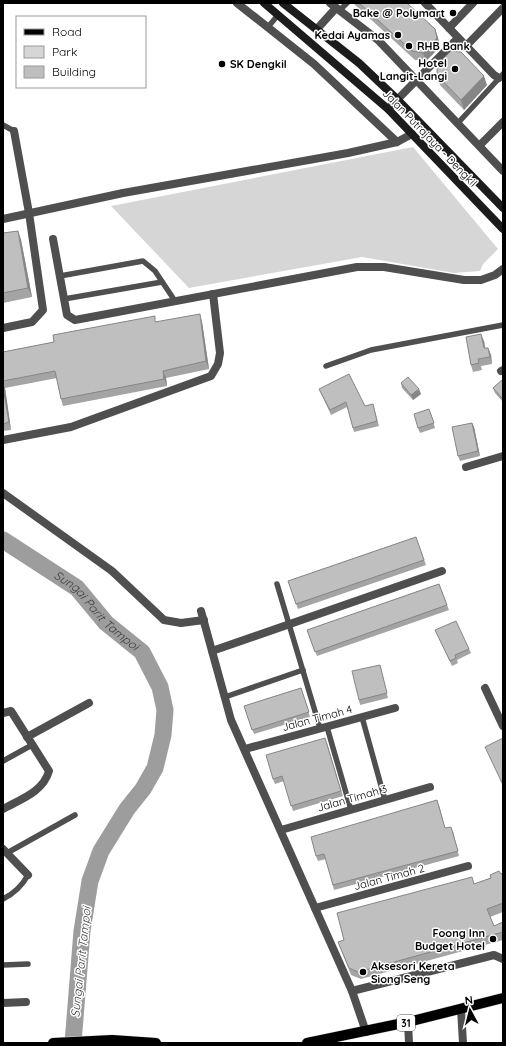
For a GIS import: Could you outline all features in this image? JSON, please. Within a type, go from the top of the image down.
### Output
[{"type":"main road","name":"Jalan Putrajaya - Dengkil","points":[[264,3],[388,108],[503,230]]},
{"type":"main road","name":"Jalan Putrajaya - Dengkil","points":[[283,3],[359,63],[397,99],[503,208]]},
{"type":"main road","name":"31","points":[[307,1043],[366,1032],[503,998]]},
{"type":"main road","points":[[53,1043],[112,1040],[156,1043]]},
{"type":"street","points":[[238,3],[314,64],[397,142]]},
{"type":"street","points":[[425,3],[494,75],[501,76]]},
{"type":"street","points":[[449,28],[473,3]]},
{"type":"street","points":[[317,29],[336,7],[378,40],[480,145],[503,171]]},
{"type":"street","points":[[466,46],[503,8]]},
{"type":"street","points":[[388,108],[458,38]]},
{"type":"street","points":[[480,145],[503,122]]},
{"type":"street","points":[[3,328],[32,322],[43,310],[29,214],[14,131]]},
{"type":"street","points":[[3,219],[124,194],[348,154],[397,142],[412,134]]},
{"type":"street","points":[[53,239],[67,315],[75,320],[357,267],[384,267],[464,280],[481,280],[495,275],[503,269]]},
{"type":"street","points":[[3,440],[71,427],[211,376],[218,364],[220,353],[213,294]]},
{"type":"street","points":[[466,467],[503,456]]},
{"type":"street","points":[[3,493],[112,571],[164,620],[181,623],[204,620]]},
{"type":"street","points":[[212,651],[442,571]]},
{"type":"street","points":[[201,611],[232,720],[352,991],[366,1032]]},
{"type":"street","points":[[485,688],[503,726]]},
{"type":"street","points":[[27,737],[90,703]]},
{"type":"street","name":"Jalan Timah 4","points":[[245,750],[395,708]]},
{"type":"street","points":[[3,713],[11,711],[49,771],[41,788],[3,810]]},
{"type":"street","name":"Jalan Timah 3","points":[[281,830],[430,787]]},
{"type":"street","points":[[5,851],[28,874]]},
{"type":"street","name":"Jalan Timah 2","points":[[315,908],[468,866]]},
{"type":"street","points":[[352,991],[494,955],[503,959]]},
{"type":"street","points":[[3,1003],[26,1002]]},
{"type":"street","points":[[461,1009],[463,1043]]},
{"type":"street","points":[[408,1022],[409,1043]]},
{"type":"lane","points":[[336,7],[347,3]]},
{"type":"lane","points":[[268,27],[278,15]]},
{"type":"lane","points":[[458,123],[501,76]]},
{"type":"lane","points":[[3,125],[14,131]]},
{"type":"lane","points":[[60,276],[143,261],[148,264],[175,301]]},
{"type":"lane","points":[[64,299],[162,282]]},
{"type":"lane","points":[[326,366],[371,350],[503,325]]},
{"type":"lane","points":[[277,584],[303,670],[351,810]]},
{"type":"lane","points":[[225,697],[303,670]]},
{"type":"lane","points":[[362,717],[385,800]]},
{"type":"lane","points":[[3,761],[32,745]]},
{"type":"lane","points":[[5,851],[75,815]]},
{"type":"lane","points":[[3,898],[13,894],[24,883],[28,874]]},
{"type":"lane","points":[[3,965],[28,964]]},
{"type":"green space","points":[[413,147],[498,249],[483,264],[480,271],[454,273],[362,257],[189,288],[111,206]]},
{"type":"building","points":[[359,3],[407,3],[435,29],[437,38],[423,53],[412,51]]},
{"type":"building","points":[[451,51],[461,52],[484,76],[461,100],[437,75],[437,65]]},
{"type":"building","points":[[18,231],[28,288],[3,293],[3,233]]},
{"type":"building","points":[[200,314],[206,361],[163,371],[164,379],[61,399],[55,371],[3,381],[3,352],[54,342],[53,335],[155,316],[155,322]]},
{"type":"building","points":[[481,334],[484,348],[488,348],[490,357],[478,359],[479,363],[471,365],[466,337]]},
{"type":"building","points":[[349,374],[365,406],[373,404],[377,421],[353,428],[346,402],[330,410],[319,389]]},
{"type":"building","points":[[408,377],[419,389],[411,395],[401,383]]},
{"type":"building","points":[[503,379],[503,399],[493,388]]},
{"type":"building","points":[[3,387],[9,422],[3,424]]},
{"type":"building","points":[[429,409],[434,423],[418,428],[414,414]]},
{"type":"building","points":[[472,423],[478,451],[458,456],[452,427]]},
{"type":"building","points":[[416,537],[424,560],[296,604],[288,581]]},
{"type":"building","points":[[439,584],[447,605],[315,652],[307,630]]},
{"type":"building","points":[[456,621],[469,649],[455,655],[456,658],[450,661],[435,630]]},
{"type":"building","points":[[380,665],[387,693],[359,700],[352,671]]},
{"type":"building","points":[[301,688],[309,712],[252,730],[244,706]]},
{"type":"building","points":[[325,738],[341,791],[291,806],[282,776],[273,779],[266,755]]},
{"type":"building","points":[[503,738],[503,785],[485,747]]},
{"type":"building","points":[[437,800],[445,828],[451,827],[458,851],[333,885],[324,854],[316,856],[311,837]]},
{"type":"building","points":[[499,871],[501,874],[503,873],[503,903],[487,909],[494,926],[503,922],[503,932],[358,972],[349,968],[338,942],[344,940],[337,913],[472,877],[474,884],[491,878],[490,875]]},
{"type":"waterway","name":"Sungai Parit Tampoi","points":[[3,540],[77,588],[106,623],[142,652],[160,687],[165,710],[163,735],[155,768],[143,789],[127,809],[101,851],[90,881],[82,931],[73,1043]]},
{"type":"place","name":"Bake @ Polymart","points":[[453,13]]},
{"type":"place","name":"Kedai Ayamas","points":[[398,35]]},
{"type":"place","name":"RHB Bank","points":[[409,46]]},
{"type":"place","name":"SK Dengkil","points":[[222,64]]},
{"type":"place","name":"Hotel Langit-Langi","points":[[455,69]]},
{"type":"place","name":"Foong Inn Budget Hotel","points":[[493,939]]},
{"type":"place","name":"Aksesori Kereta Siong Seng","points":[[363,972]]}]
